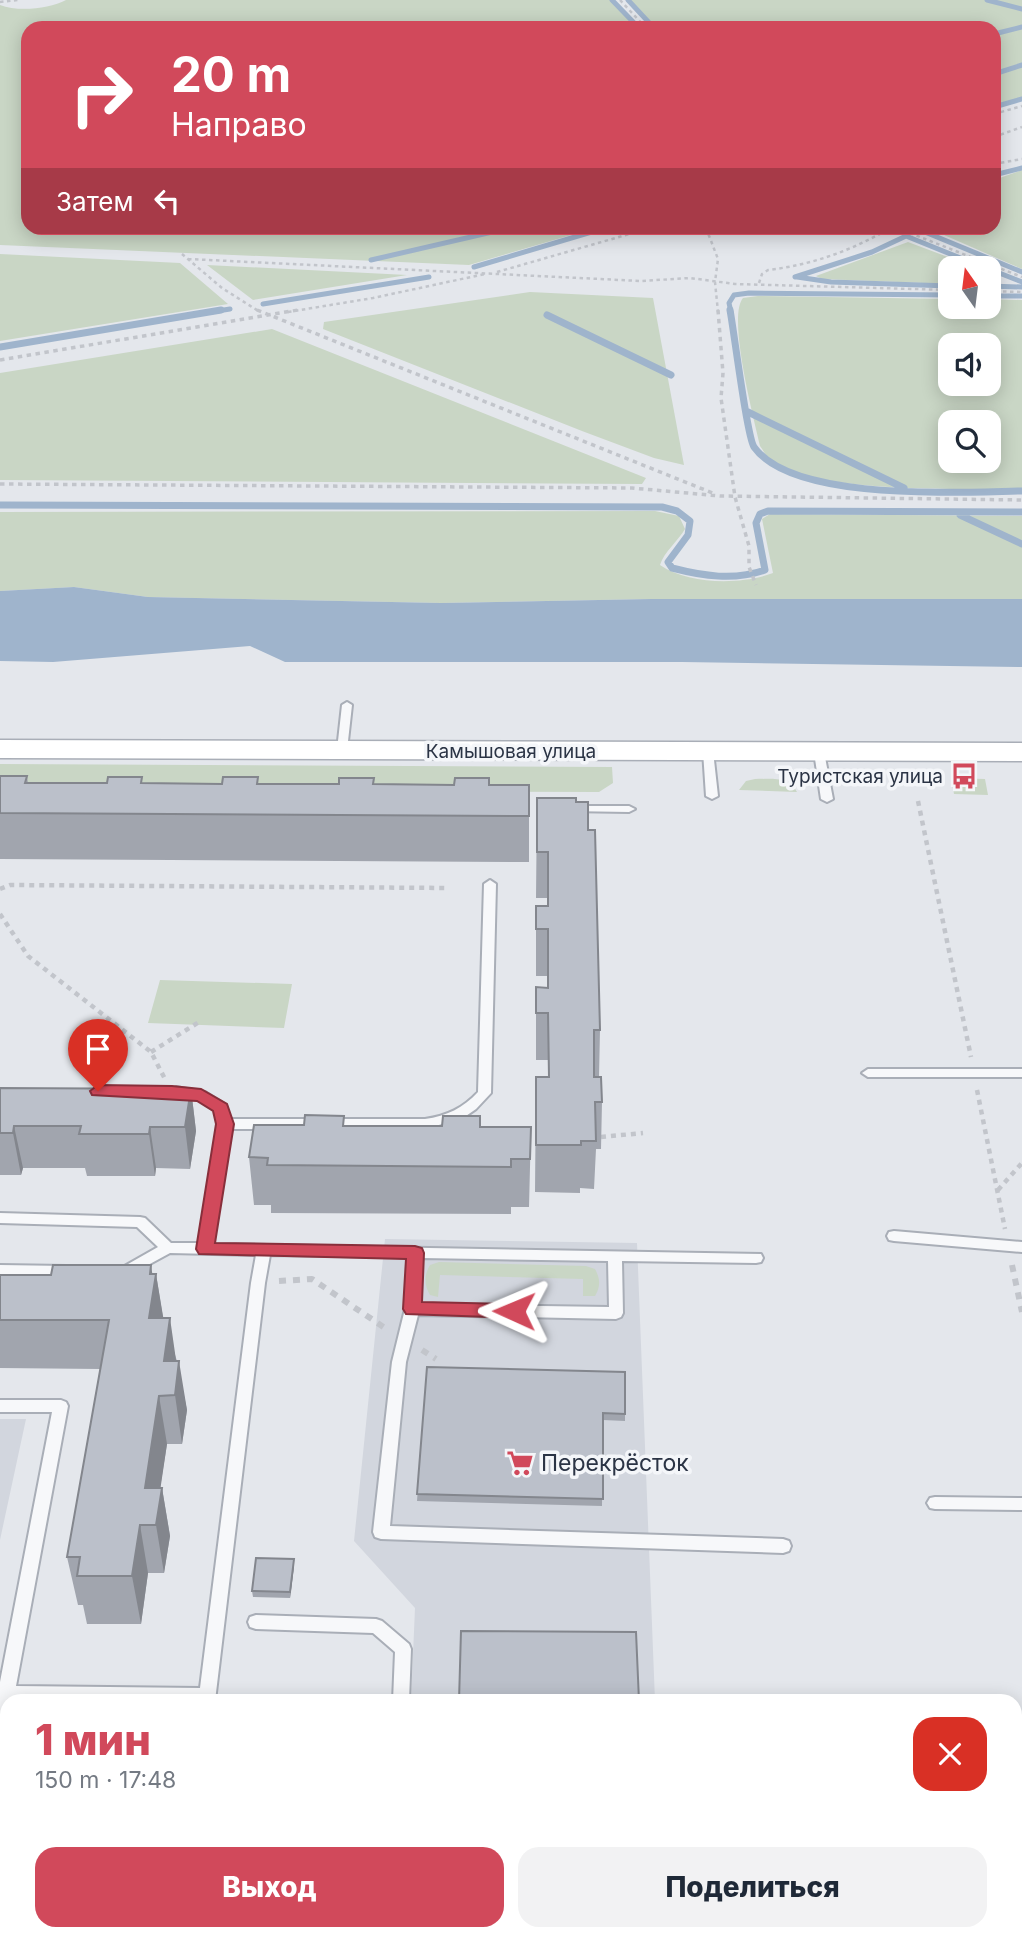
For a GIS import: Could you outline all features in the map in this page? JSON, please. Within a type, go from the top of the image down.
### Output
[{"type":"street","name":"Камышовая улица","points":[[0,749],[1022,752]]},
{"type":"lane","points":[[342,750],[347,705]]},
{"type":"lane","points":[[708,751],[712,796]]},
{"type":"lane","points":[[820,752],[827,799]]},
{"type":"lane","points":[[559,809],[629,809]]},
{"type":"lane","points":[[225,1124],[425,1124],[450,1120],[471,1109],[484,1093],[490,884]]},
{"type":"lane","points":[[868,1073],[1022,1073]]},
{"type":"lane","points":[[165,1092],[201,1095],[221,1108],[225,1124],[205,1249]]},
{"type":"lane","points":[[0,1218],[140,1222],[167,1248]]},
{"type":"lane","points":[[894,1236],[1022,1247]]},
{"type":"lane","points":[[116,1272],[129,1272],[167,1248],[756,1258]]},
{"type":"lane","points":[[207,1694],[264,1250]]},
{"type":"lane","points":[[415,1253],[412,1309],[399,1362],[381,1532],[783,1546]]},
{"type":"lane","points":[[412,1309],[616,1313],[615,1256]]},
{"type":"lane","points":[[0,1270],[77,1272]]},
{"type":"lane","points":[[0,1406],[61,1406],[7,1693],[47,1694]]},
{"type":"lane","points":[[935,1503],[1022,1504]]},
{"type":"lane","points":[[257,1622],[376,1626],[403,1649],[401,1694]]},
{"type":"path","points":[[0,2],[18,0]]},
{"type":"path","points":[[620,0],[640,21]]},
{"type":"path","points":[[1001,112],[1022,106]]},
{"type":"path","points":[[1001,134],[1022,127]]},
{"type":"path","points":[[1001,163],[1022,159]]},
{"type":"path","points":[[0,360],[266,316],[494,272],[626,235]]},
{"type":"path","points":[[709,235],[718,260],[715,282],[723,373],[721,398],[735,496],[748,546],[749,567],[756,585]]},
{"type":"path","points":[[757,284],[761,283],[761,274],[768,270],[821,259],[856,248],[877,235]]},
{"type":"path","points":[[915,235],[1022,277]]},
{"type":"path","points":[[182,254],[222,288],[266,316],[720,496]]},
{"type":"path","points":[[188,260],[494,272],[641,281],[690,278],[757,284],[938,290]]},
{"type":"path","points":[[1001,291],[1022,292]]},
{"type":"path","points":[[0,484],[632,488],[720,496],[1022,500]]},
{"type":"path","points":[[0,889],[10,885],[448,888]]},
{"type":"path","points":[[0,914],[28,956],[151,1052],[165,1092]]},
{"type":"path","points":[[151,1052],[200,1022]]},
{"type":"path","points":[[601,1137],[643,1133]]},
{"type":"path","points":[[998,1190],[1022,1163]]},
{"type":"path","points":[[313,1279],[436,1359]]},
{"type":"shaded area","points":[[385,1239],[637,1243],[655,1694],[411,1694],[415,1608],[354,1541]]},
{"type":"shaded area","points":[[0,1419],[26,1419],[0,1540]]},
{"type":"green space","points":[[66,0],[610,0],[630,21],[21,21],[21,235],[571,235],[469,265],[0,245],[0,5],[16,8],[51,6]]},
{"type":"green space","points":[[630,0],[1022,0],[1022,99],[1001,105],[1001,21],[650,21]]},
{"type":"green space","points":[[1022,170],[1022,269],[1001,260],[1001,256],[992,256],[944,235],[1001,235],[1001,178]]},
{"type":"green space","points":[[908,242],[945,256],[938,256],[938,284],[822,279],[816,276]]},
{"type":"green space","points":[[0,254],[180,263],[228,304],[0,341]]},
{"type":"green space","points":[[207,265],[407,275],[253,300]]},
{"type":"green space","points":[[530,292],[653,298],[684,465],[654,458],[582,431],[323,329],[324,322]]},
{"type":"green space","points":[[758,296],[938,299],[938,319],[1001,319],[1001,299],[1022,300],[1022,489],[928,489],[854,484],[791,471],[770,459],[760,446],[743,369],[739,309],[743,298]]},
{"type":"green space","points":[[272,329],[646,478],[642,484],[0,480],[0,373]]},
{"type":"green space","points":[[655,511],[679,516],[685,529],[660,565],[686,576],[716,581],[746,580],[773,573],[762,519],[770,514],[1022,516],[1022,599],[651,599],[441,603],[148,597],[74,587],[0,591],[0,512]]},
{"type":"green space","points":[[0,764],[612,767],[613,783],[599,792],[0,790]]},
{"type":"green space","points":[[951,778],[985,779],[988,795],[954,794]]},
{"type":"green space","points":[[746,781],[784,781],[797,792],[739,790]]},
{"type":"green space","points":[[160,980],[292,984],[284,1028],[148,1023]]},
{"type":"green space","points":[[439,1262],[586,1266],[595,1269],[599,1285],[595,1296],[583,1296],[583,1279],[440,1275],[438,1297],[430,1295],[426,1280],[430,1265]]},
{"type":"water","points":[[74,587],[148,597],[441,603],[651,599],[1022,599],[1022,667],[682,662],[285,662],[250,646],[53,662],[0,661],[0,591]]},
{"type":"building","points":[[0,776],[27,776],[25,783],[107,783],[108,777],[142,777],[141,783],[222,784],[223,777],[258,777],[257,784],[339,784],[339,778],[374,778],[373,784],[454,785],[455,778],[489,778],[489,785],[529,785],[529,816],[0,813]]},
{"type":"building","points":[[537,798],[576,798],[576,802],[588,802],[588,830],[595,830],[600,1030],[594,1030],[594,1077],[601,1077],[602,1102],[595,1102],[596,1141],[581,1141],[581,1145],[536,1145],[536,1077],[549,1077],[548,1013],[536,1013],[536,987],[548,988],[548,929],[536,929],[536,906],[548,906],[548,852],[537,852]]},
{"type":"building","points":[[0,1088],[191,1089],[185,1127],[150,1127],[149,1134],[79,1134],[81,1126],[14,1126],[13,1133],[0,1133]]},
{"type":"building","points":[[305,1115],[344,1116],[343,1126],[442,1126],[443,1116],[480,1116],[480,1127],[531,1127],[530,1159],[511,1159],[511,1167],[267,1165],[268,1158],[249,1157],[254,1125],[304,1125]]},
{"type":"building","points":[[53,1265],[151,1265],[150,1274],[156,1274],[149,1318],[170,1318],[164,1361],[179,1361],[175,1395],[159,1396],[145,1488],[162,1488],[156,1525],[140,1525],[132,1576],[77,1576],[80,1557],[67,1557],[109,1320],[0,1320],[0,1275],[51,1275]]},
{"type":"building","points":[[427,1367],[625,1372],[625,1414],[603,1413],[603,1499],[417,1494]]},
{"type":"building","points":[[256,1558],[294,1559],[290,1592],[252,1591]]},
{"type":"building","points":[[461,1631],[636,1632],[639,1694],[459,1694]]},
{"type":"waterway","points":[[612,0],[632,21]]},
{"type":"waterway","points":[[628,0],[648,21]]},
{"type":"waterway","points":[[987,0],[1022,9]]},
{"type":"waterway","points":[[1001,32],[1022,27]]},
{"type":"waterway","points":[[1001,72],[1022,65]]},
{"type":"waterway","points":[[1001,105],[1022,99]]},
{"type":"waterway","points":[[1001,173],[1022,168]]},
{"type":"waterway","points":[[371,260],[480,235]]},
{"type":"waterway","points":[[474,267],[581,235]]},
{"type":"waterway","points":[[932,235],[1022,272]]},
{"type":"waterway","points":[[795,277],[872,252],[906,236],[955,256]]},
{"type":"waterway","points":[[1001,274],[1022,282]]},
{"type":"waterway","points":[[263,304],[429,277]]},
{"type":"waterway","points":[[797,277],[831,282],[938,286]]},
{"type":"waterway","points":[[1001,286],[1022,287]]},
{"type":"waterway","points":[[731,312],[729,303],[734,295],[749,293],[938,295]]},
{"type":"waterway","points":[[1001,296],[1022,296]]},
{"type":"waterway","points":[[211,312],[230,309]]},
{"type":"waterway","points":[[0,347],[221,310]]},
{"type":"waterway","points":[[730,310],[751,439],[754,447],[774,465],[804,477],[879,490],[1022,491]]},
{"type":"waterway","points":[[547,315],[671,375]]},
{"type":"waterway","points":[[746,411],[904,488]]},
{"type":"waterway","points":[[0,505],[662,507],[677,511],[690,521],[688,535],[668,562],[672,568],[707,575],[730,576],[765,570],[756,523],[760,514],[768,511],[1022,512]]},
{"type":"waterway","points":[[960,515],[1022,544]]},
{"type":"place","name":"Туристская улица","points":[[964,776]]},
{"type":"place","name":"Перекрёсток","points":[[520,1463]]},
{"type":"route","points":[[98,1091],[201,1095],[221,1108],[225,1124],[205,1249],[415,1253],[412,1309],[514,1311]]}]
